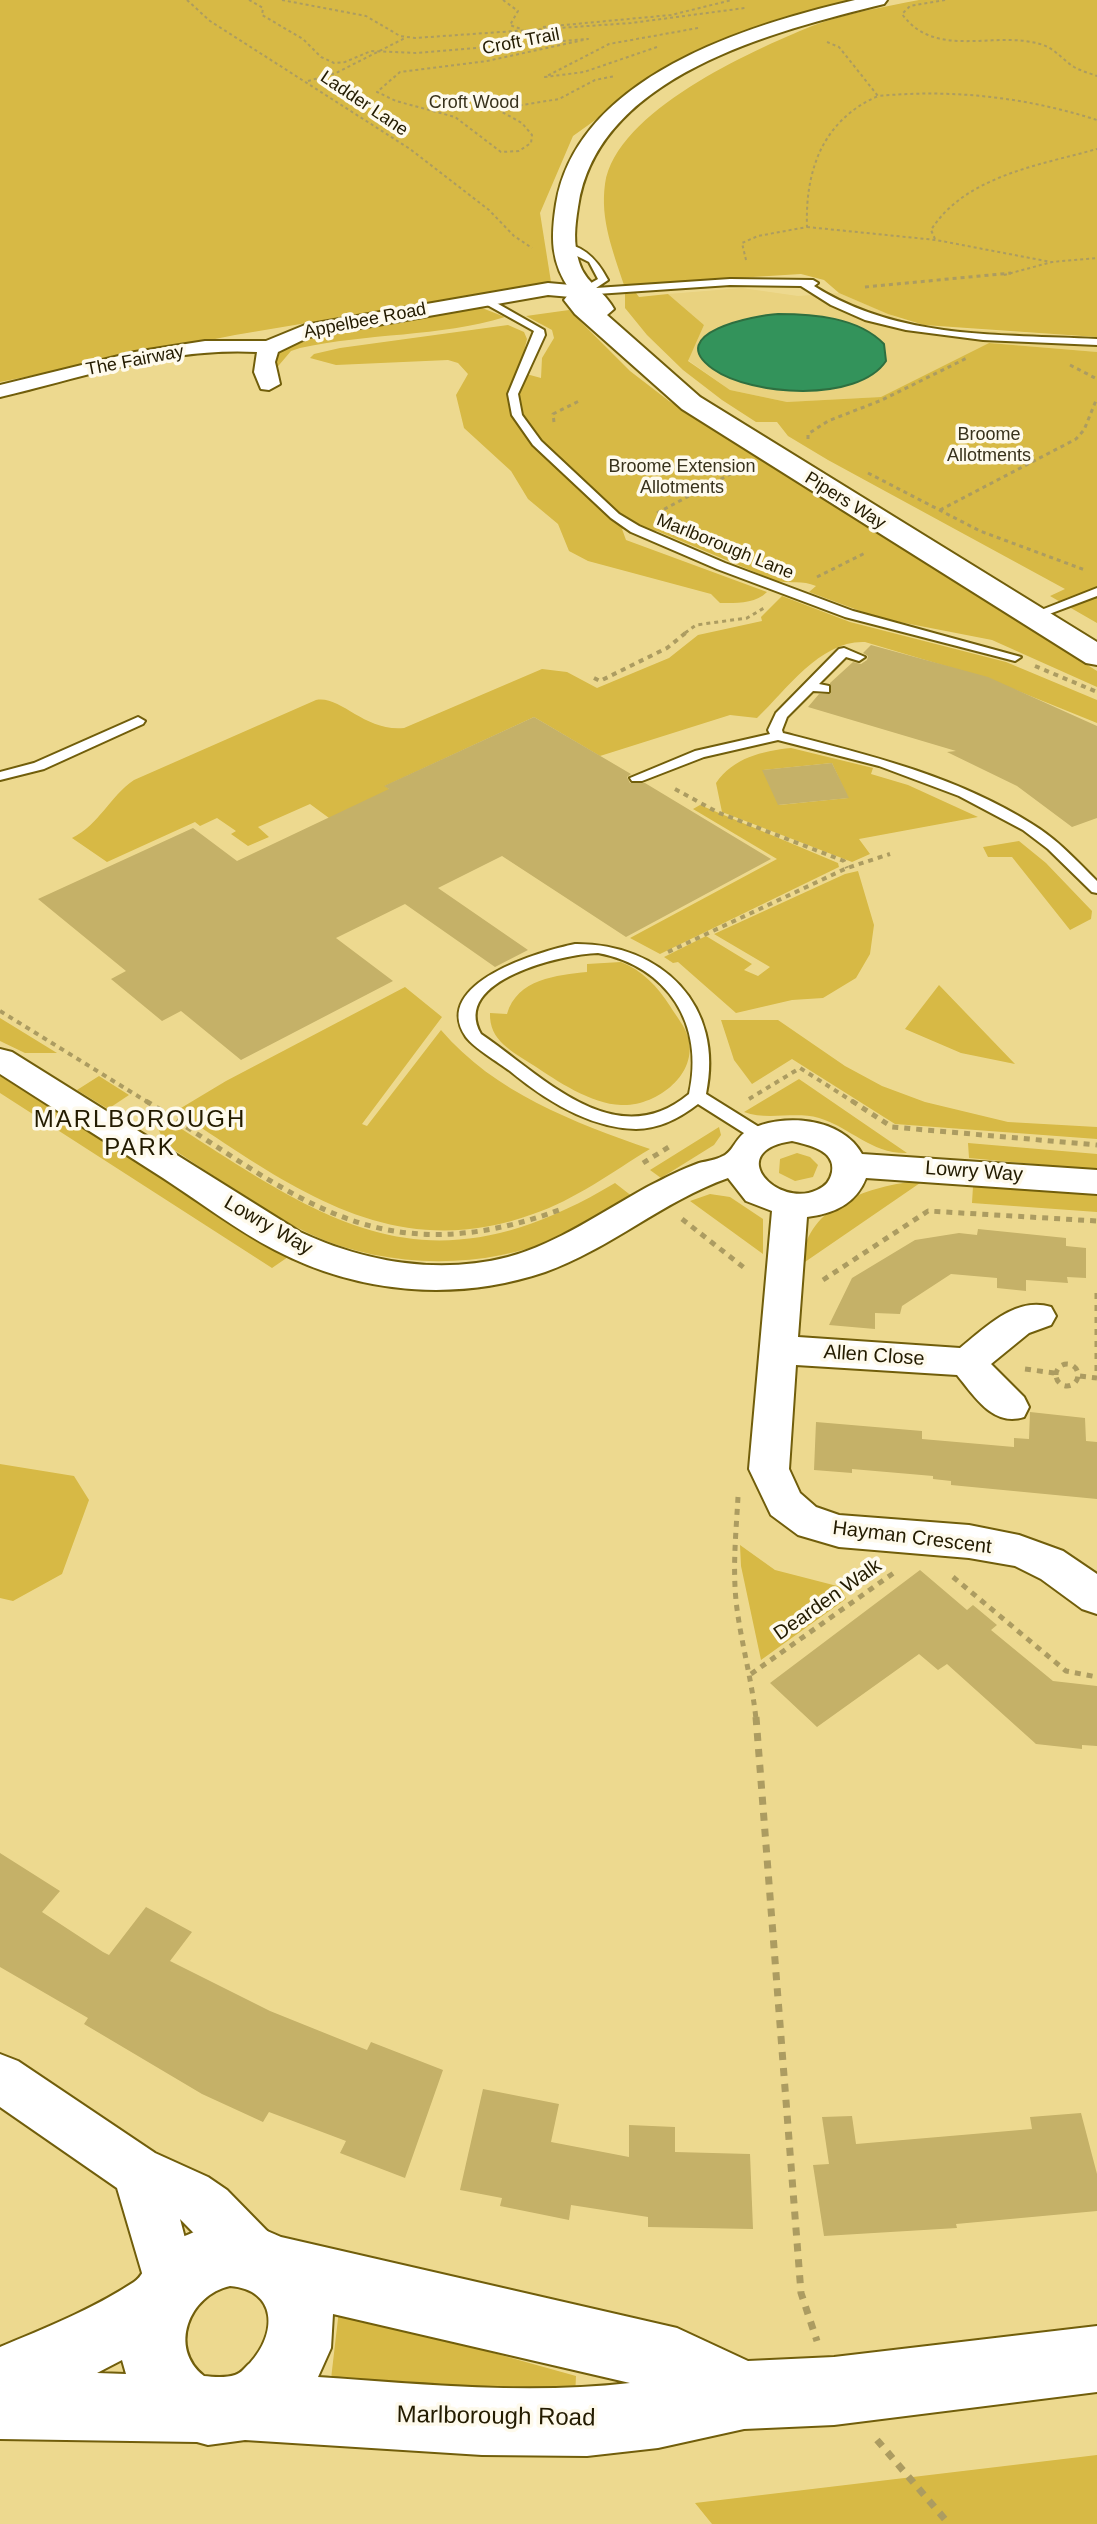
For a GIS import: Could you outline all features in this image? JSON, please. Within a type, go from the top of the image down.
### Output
[{"type":"main road","name":"Pipers Way","points":[[878,0],[813,16],[746,38],[682,69],[630,103],[593,139],[574,168],[564,202],[564,246],[571,273],[582,292],[576,300],[659,378],[706,413],[1097,656]]},
{"type":"main road","points":[[230,2254],[266,2263],[290,2284],[299,2303],[302,2326],[298,2349],[289,2371],[270,2393],[220,2408],[173,2395],[158,2374],[151,2348],[154,2321],[166,2296],[182,2275],[205,2260],[230,2254]]},
{"type":"main road","name":"Marlborough Road","points":[[266,2263],[677,2361],[744,2395]]},
{"type":"main road","points":[[0,2380],[71,2351],[166,2296]]},
{"type":"main road","name":"Marlborough Road","points":[[0,2405],[220,2408],[522,2423],[587,2422],[658,2414],[744,2395],[834,2391],[1097,2359]]},
{"type":"street","name":"Appelbee Road","points":[[271,347],[305,331],[494,299],[582,292]]},
{"type":"street","name":"The Fairway","points":[[0,391],[95,368],[205,347],[233,344],[271,347]]},
{"type":"street","points":[[269,384],[262,361],[271,347]]},
{"type":"street","name":"Lowry Way","points":[[0,1059],[286,1240],[340,1263],[423,1277],[470,1276],[533,1263],[580,1243],[710,1170],[792,1130],[808,1132],[836,1144],[851,1165],[1097,1182]]},
{"type":"street","points":[[751,1150],[749,1185],[773,1200],[790,1205],[815,1203],[837,1196],[846,1186],[851,1165]]},
{"type":"street","name":"Hayman Crescent","points":[[790,1205],[769,1469],[783,1504],[818,1527],[930,1546],[988,1545],[1038,1557],[1097,1597]]},
{"type":"street","points":[[1010,1407],[968,1362],[1007,1329],[1038,1316]]},
{"type":"street","name":"Allen Close","points":[[779,1350],[968,1362]]},
{"type":"street","points":[[0,2078],[137,2171],[190,2195],[209,2208],[266,2263]]},
{"type":"street","points":[[137,2171],[159,2233],[166,2296]]},
{"type":"lane","points":[[803,283],[835,303],[897,326],[1097,342]]},
{"type":"lane","points":[[582,292],[816,283]]},
{"type":"lane","name":"Marlborough Lane","points":[[494,299],[539,330],[540,335],[515,387],[513,404],[522,425],[615,516],[635,529],[779,588],[880,624],[981,646],[1015,657]]},
{"type":"lane","points":[[1032,616],[1097,592]]},
{"type":"lane","points":[[778,736],[775,730],[781,716],[817,687],[844,652],[859,657]]},
{"type":"lane","points":[[0,776],[39,766],[138,721]]},
{"type":"lane","points":[[637,778],[700,754],[778,736],[884,763],[964,793],[1028,827],[1053,846],[1097,889]]},
{"type":"lane","points":[[596,947],[621,952],[645,963],[673,986],[692,1015],[703,1039],[703,1073],[697,1096],[683,1109],[661,1120],[633,1123],[603,1118],[563,1099],[509,1065],[474,1035],[467,1018],[470,1002],[477,991],[532,959],[560,950],[596,947]]},
{"type":"lane","points":[[697,1096],[751,1150]]},
{"type":"path","name":"Ladder Lane","points":[[187,0],[210,21],[410,149],[520,238]]},
{"type":"path","name":"Croft Trail","points":[[249,0],[263,8],[262,15],[303,39],[321,57],[334,63],[376,51],[416,53],[588,39],[487,61],[400,72],[377,92],[391,101],[438,109],[456,118],[501,152],[519,151],[531,143],[532,135],[522,123],[502,112],[504,108],[559,99]]},
{"type":"path","points":[[282,0],[366,16],[406,37]]},
{"type":"path","name":"Croft Trail","points":[[503,0],[518,11],[510,25],[519,29],[671,15],[732,0]]},
{"type":"path","points":[[945,0],[910,6],[902,14],[905,22],[921,33],[949,39],[1040,44],[1073,66],[1097,76]]},
{"type":"path","points":[[308,81],[336,73],[406,37],[613,25],[758,6]]},
{"type":"path","points":[[816,39],[839,47],[878,96]]},
{"type":"path","points":[[807,227],[806,194],[824,140],[854,105],[878,96],[912,93],[992,98],[1044,105],[1097,120]]},
{"type":"path","points":[[936,240],[931,230],[935,219],[954,201],[1007,177],[1097,149]]},
{"type":"path","points":[[762,283],[745,258],[742,243],[758,236],[807,227],[936,240],[1052,262]]},
{"type":"path","points":[[816,283],[849,288],[924,279],[1003,275],[1052,262],[1097,258]]},
{"type":"path","points":[[816,446],[808,441],[808,434],[813,430],[974,355]]},
{"type":"path","points":[[1068,364],[1097,379]]},
{"type":"path","points":[[939,511],[1076,439],[1084,430],[1097,398]]},
{"type":"path","points":[[558,431],[553,414],[579,401]]},
{"type":"path","points":[[857,468],[980,531],[1095,574]]},
{"type":"path","points":[[649,517],[740,469]]},
{"type":"path","points":[[793,593],[865,553]]},
{"type":"path","points":[[594,678],[600,681],[650,657],[696,625],[753,615],[768,604],[779,588]]},
{"type":"path","points":[[1015,657],[1097,692]]},
{"type":"path","points":[[663,794],[674,789],[717,812],[844,861],[847,868]]},
{"type":"path","points":[[645,963],[847,868],[890,854]]},
{"type":"path","points":[[0,1011],[316,1207],[348,1222],[405,1235],[482,1234],[524,1225],[572,1204]]},
{"type":"path","points":[[1080,1376],[1079,1381],[1068,1385],[1059,1382],[1054,1373],[1056,1369],[1066,1366],[1073,1368],[1080,1376],[1097,1378],[1097,1293]]},
{"type":"path","points":[[739,1491],[734,1565],[737,1610],[751,1674],[801,2293],[834,2391],[949,2524]]},
{"type":"path","points":[[930,1546],[1066,1671],[1097,1677]]},
{"type":"path","name":"Dearden Walk","points":[[751,1674],[930,1546]]},
{"type":"shaded area","points":[[742,288],[798,296],[839,293],[908,322],[940,328],[1097,337],[1097,352],[989,343],[881,397],[787,402],[730,390],[688,360],[704,325],[668,294]]},
{"type":"shaded area","points":[[778,314],[820,316],[861,328],[884,344],[886,361],[872,375],[852,384],[803,391],[752,385],[730,378],[713,369],[700,356],[699,345],[705,336],[718,328]]},
{"type":"green space","name":"Croft Wood","points":[[0,0],[865,0],[789,18],[671,66],[573,136],[540,213],[551,282],[235,335],[0,382]]},
{"type":"green space","points":[[919,0],[1097,0],[1097,337],[924,325],[888,314],[839,293],[824,280],[801,274],[624,285],[608,235],[604,197],[605,184],[615,157],[633,132],[690,87],[755,51],[825,21]]},
{"type":"green space","name":"Broome Allotments","points":[[636,293],[639,297],[668,294],[704,325],[688,361],[730,390],[787,402],[881,397],[989,343],[1097,352],[1097,623],[1050,596],[1065,589],[828,460],[788,436],[777,422],[756,422],[722,400],[683,370],[625,308],[625,294]]},
{"type":"green space","points":[[477,306],[505,317],[429,332],[300,348],[291,351],[274,371],[273,364],[279,351],[312,335]]},
{"type":"green space","name":"Broome Extension Allotments","points":[[569,310],[630,371],[669,401],[1097,671],[1097,687],[992,640],[879,618],[809,592],[816,586],[776,581],[657,531],[622,529],[626,540],[767,592],[751,601],[720,603],[711,594],[588,561],[569,551],[558,524],[528,499],[511,471],[464,428],[456,395],[468,374],[458,363],[448,360],[336,365],[310,358],[314,354],[340,348],[508,325],[524,332],[527,339],[519,372],[541,378],[542,358],[554,338],[552,330],[526,316]]},
{"type":"green space","points":[[782,596],[850,622],[1006,662],[1097,700],[1097,723],[986,678],[865,642],[834,649],[819,658],[757,718],[730,715],[600,756],[534,717],[385,786],[434,819],[329,818],[310,804],[258,827],[269,837],[248,846],[231,834],[236,831],[217,818],[200,826],[195,822],[107,862],[72,838],[90,825],[134,780],[316,700],[335,703],[377,725],[404,728],[542,669],[567,672],[597,688],[669,658],[698,635],[762,621],[761,617]]},
{"type":"green space","points":[[791,748],[873,768],[871,774],[908,785],[978,817],[859,839],[870,854],[852,862],[722,812],[716,783],[723,774],[749,757]],"holes":[[[832,763],[848,798],[779,805],[763,770]]]},
{"type":"green space","points":[[700,805],[838,863],[839,867],[660,954],[630,938],[777,859],[693,809]]},
{"type":"green space","points":[[1019,841],[1046,863],[1092,911],[1091,919],[1070,930],[1012,857],[988,857],[983,847]]},
{"type":"green space","points":[[858,871],[874,925],[870,954],[856,978],[823,998],[792,1000],[736,1013],[678,962],[673,963],[664,957],[706,936],[752,964],[744,970],[758,976],[770,967],[714,934],[845,874]]},
{"type":"green space","points":[[621,962],[643,974],[655,986],[688,1037],[690,1051],[687,1064],[681,1076],[660,1094],[634,1104],[598,1101],[563,1084],[517,1055],[493,1031],[490,1013],[507,1014],[512,1002],[529,986],[551,977],[587,972],[587,964]]},
{"type":"green space","points":[[939,985],[1015,1064],[961,1053],[905,1029]]},
{"type":"green space","points":[[405,987],[442,1017],[362,1124],[367,1126],[441,1030],[486,1071],[537,1103],[592,1128],[650,1149],[578,1193],[533,1214],[482,1228],[433,1230],[387,1224],[344,1210],[259,1166],[176,1111],[226,1081]]},
{"type":"green space","points":[[0,1018],[57,1053],[25,1053],[0,1041]]},
{"type":"green space","points":[[721,1020],[778,1020],[845,1066],[882,1086],[925,1102],[1008,1122],[1097,1127],[1097,1139],[895,1124],[792,1059],[752,1084],[734,1060]]},
{"type":"green space","points":[[0,1076],[288,1257],[272,1268],[0,1093]]},
{"type":"green space","points":[[99,1076],[129,1095],[108,1109],[77,1090]]},
{"type":"green space","points":[[799,1079],[907,1153],[872,1145],[819,1118],[762,1116],[744,1112]]},
{"type":"green space","points":[[160,1115],[274,1187],[326,1214],[378,1232],[430,1240],[486,1236],[547,1217],[615,1183],[633,1197],[559,1238],[498,1256],[434,1261],[370,1254],[310,1234],[236,1191],[165,1144],[157,1126]]},
{"type":"green space","points":[[719,1127],[721,1135],[714,1145],[661,1178],[650,1170]]},
{"type":"green space","points":[[968,1143],[1097,1154],[1097,1170],[969,1158]]},
{"type":"green space","points":[[797,1153],[810,1157],[818,1165],[813,1177],[795,1181],[779,1173],[780,1159]]},
{"type":"green space","points":[[909,1182],[920,1183],[802,1264],[805,1245],[813,1229],[839,1205],[872,1190]]},
{"type":"green space","points":[[973,1186],[1097,1194],[1097,1212],[972,1203]]},
{"type":"green space","points":[[710,1194],[730,1197],[763,1219],[763,1254],[690,1201]]},
{"type":"green space","points":[[0,1464],[74,1476],[89,1500],[62,1574],[13,1601],[0,1598]]},
{"type":"green space","points":[[740,1545],[775,1570],[841,1587],[846,1599],[761,1660],[741,1566]]},
{"type":"green space","points":[[339,2310],[576,2376],[575,2397],[331,2379]]},
{"type":"green space","points":[[1097,2455],[1097,2524],[712,2524],[695,2503]]},
{"type":"building","points":[[871,645],[988,677],[1097,726],[1097,818],[1072,827],[1017,786],[947,752],[956,751],[808,707],[819,694],[831,694],[830,683],[853,662],[861,664],[867,660],[868,656],[863,653]]},
{"type":"building","points":[[534,717],[631,774],[627,777],[630,783],[645,783],[771,859],[626,937],[502,856],[438,888],[528,950],[495,967],[405,904],[336,938],[393,981],[241,1060],[181,1011],[162,1021],[111,979],[126,971],[38,899],[193,828],[237,861],[389,789],[384,786]]},
{"type":"building","points":[[832,763],[849,798],[778,805],[762,770]]},
{"type":"building","points":[[978,1229],[1066,1238],[1066,1246],[1086,1248],[1086,1278],[1067,1277],[1068,1283],[1026,1280],[1026,1291],[997,1288],[997,1278],[951,1274],[902,1306],[900,1314],[875,1313],[875,1329],[829,1325],[852,1278],[915,1240],[959,1233],[977,1235]]},
{"type":"building","points":[[1030,1412],[1085,1418],[1086,1441],[1097,1442],[1097,1499],[951,1485],[951,1481],[933,1479],[933,1476],[852,1469],[852,1473],[814,1470],[816,1422],[922,1431],[922,1439],[1014,1447],[1014,1438],[1029,1439]]},
{"type":"building","points":[[920,1570],[967,1610],[973,1605],[997,1625],[991,1630],[1053,1681],[1097,1686],[1097,1746],[1082,1745],[1082,1749],[1036,1744],[947,1664],[938,1670],[919,1654],[817,1727],[770,1683]]},
{"type":"building","points":[[0,1853],[60,1891],[42,1912],[109,1955],[146,1907],[192,1932],[170,1961],[270,2011],[367,2050],[371,2042],[443,2070],[405,2178],[340,2153],[346,2141],[269,2112],[263,2122],[202,2094],[84,2024],[88,2018],[0,1967]]},
{"type":"building","points":[[483,2089],[559,2104],[551,2142],[629,2157],[629,2125],[675,2127],[675,2152],[750,2154],[753,2229],[648,2227],[648,2217],[571,2205],[569,2220],[500,2206],[502,2198],[460,2190]]},
{"type":"building","points":[[1081,2113],[1097,2174],[1097,2211],[956,2224],[957,2228],[824,2236],[813,2165],[829,2164],[822,2117],[852,2116],[856,2144],[1032,2129],[1030,2117]]},
{"type":"district","name":"MARLBOROUGH PARK","points":[[140,1134]]}]
